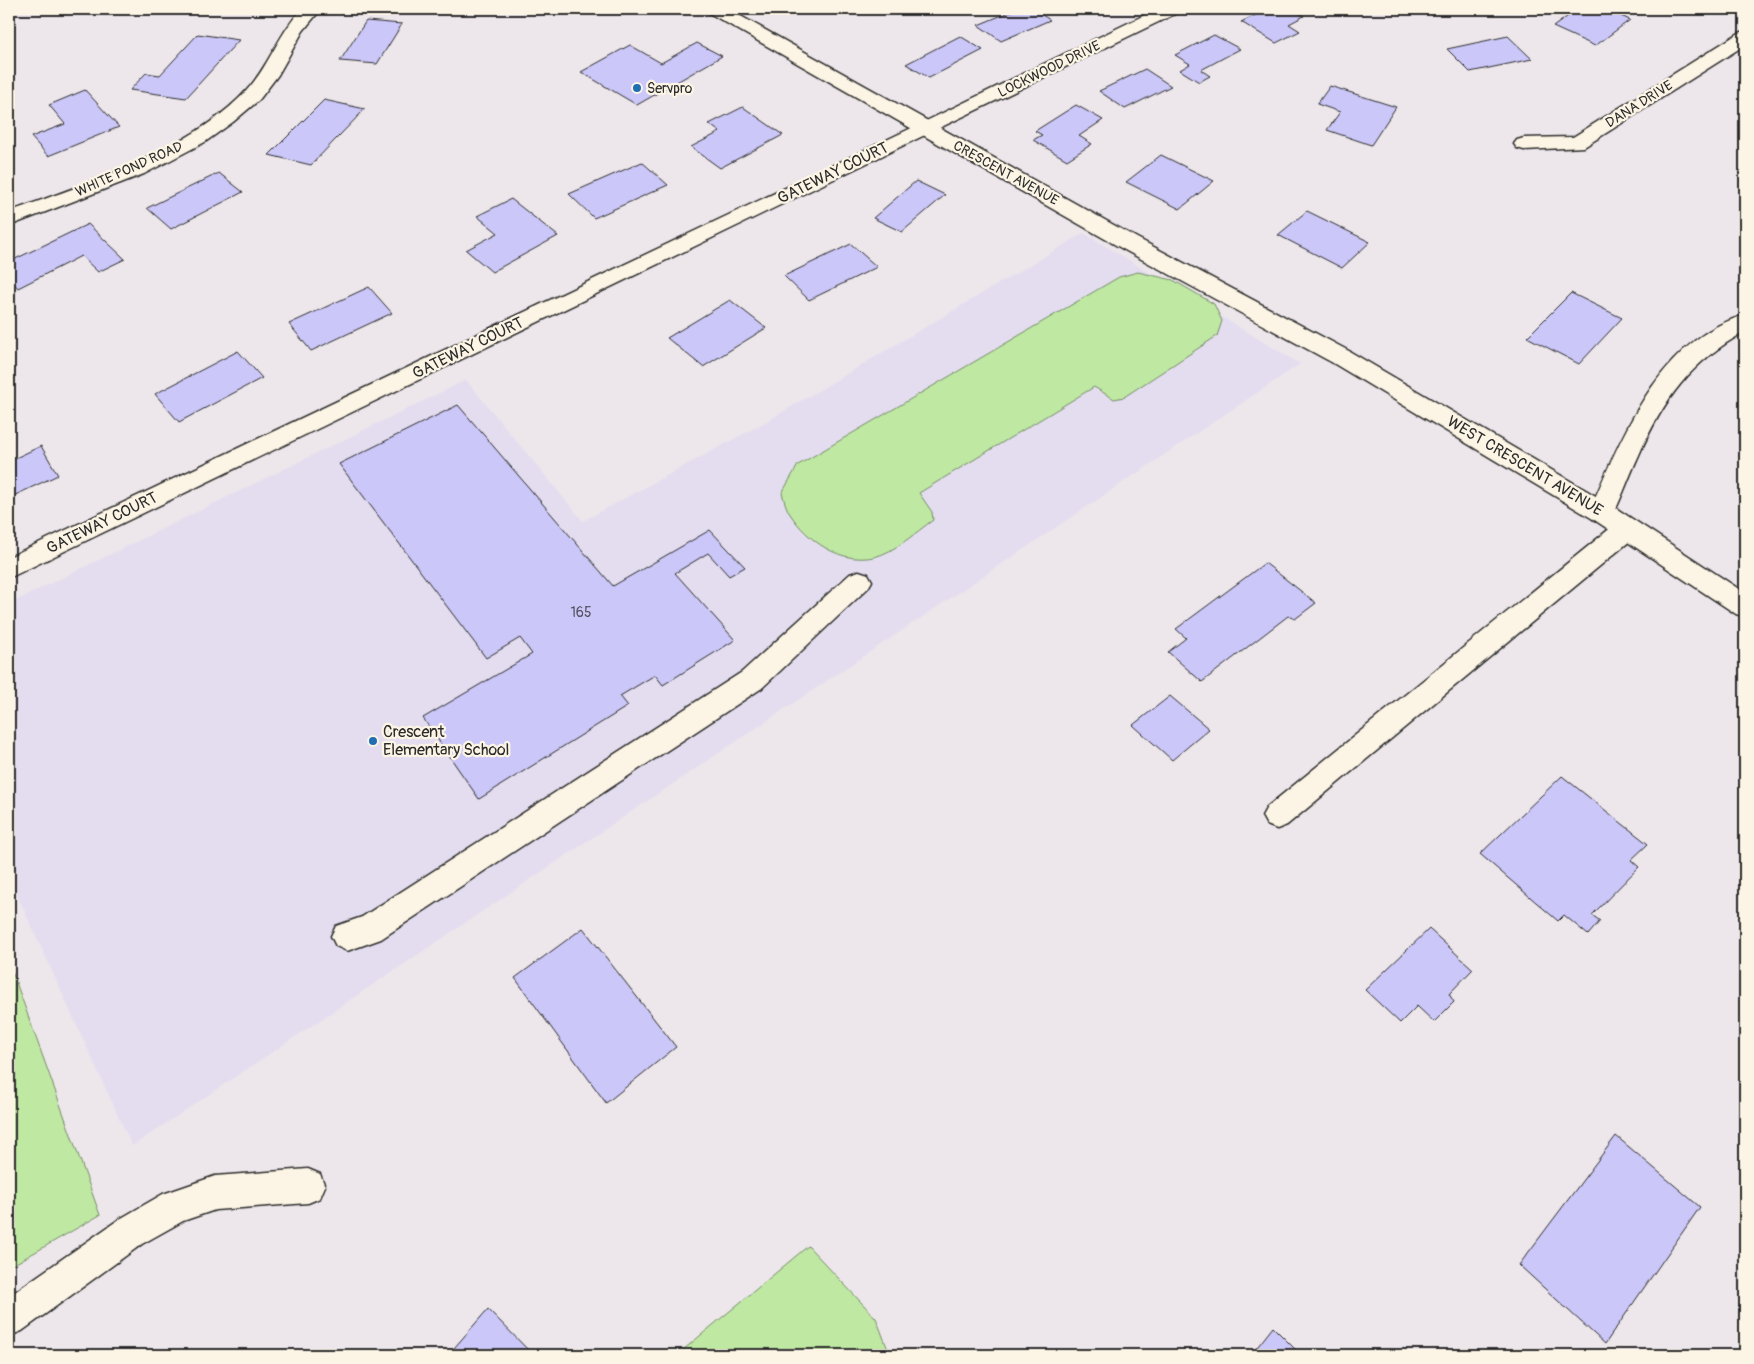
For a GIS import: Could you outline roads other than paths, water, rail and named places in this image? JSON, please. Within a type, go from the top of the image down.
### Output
[{"type":"street","name":"WHITE POND ROAD","points":[[9,219],[144,166],[187,144],[223,121],[252,96],[266,79],[302,18],[312,9]]},
{"type":"street","name":"CRESCENT AVENUE","points":[[715,9],[1129,243],[1300,334]]},
{"type":"street","name":"LOCKWOOD DRIVE","points":[[927,128],[1172,9]]},
{"type":"street","name":"DANA DRIVE","points":[[1524,144],[1577,142],[1745,37]]},
{"type":"street","name":"GATEWAY COURT","points":[[9,568],[927,128]]},
{"type":"street","points":[[1602,512],[1638,428],[1667,380],[1700,349],[1745,323]]},
{"type":"street","name":"WEST CRESCENT AVENUE","points":[[1300,334],[1602,512],[1745,606]]},
{"type":"street","points":[[1277,816],[1627,529]]},
{"type":"street","points":[[347,936],[370,928],[752,680],[859,581]]},
{"type":"street","points":[[9,1318],[130,1232],[175,1206],[215,1193],[308,1186]]},
{"type":"place","name":"Servpro","points":[[637,88]]},
{"type":"place","name":"Crescent Elementary School","points":[[373,741]]}]
